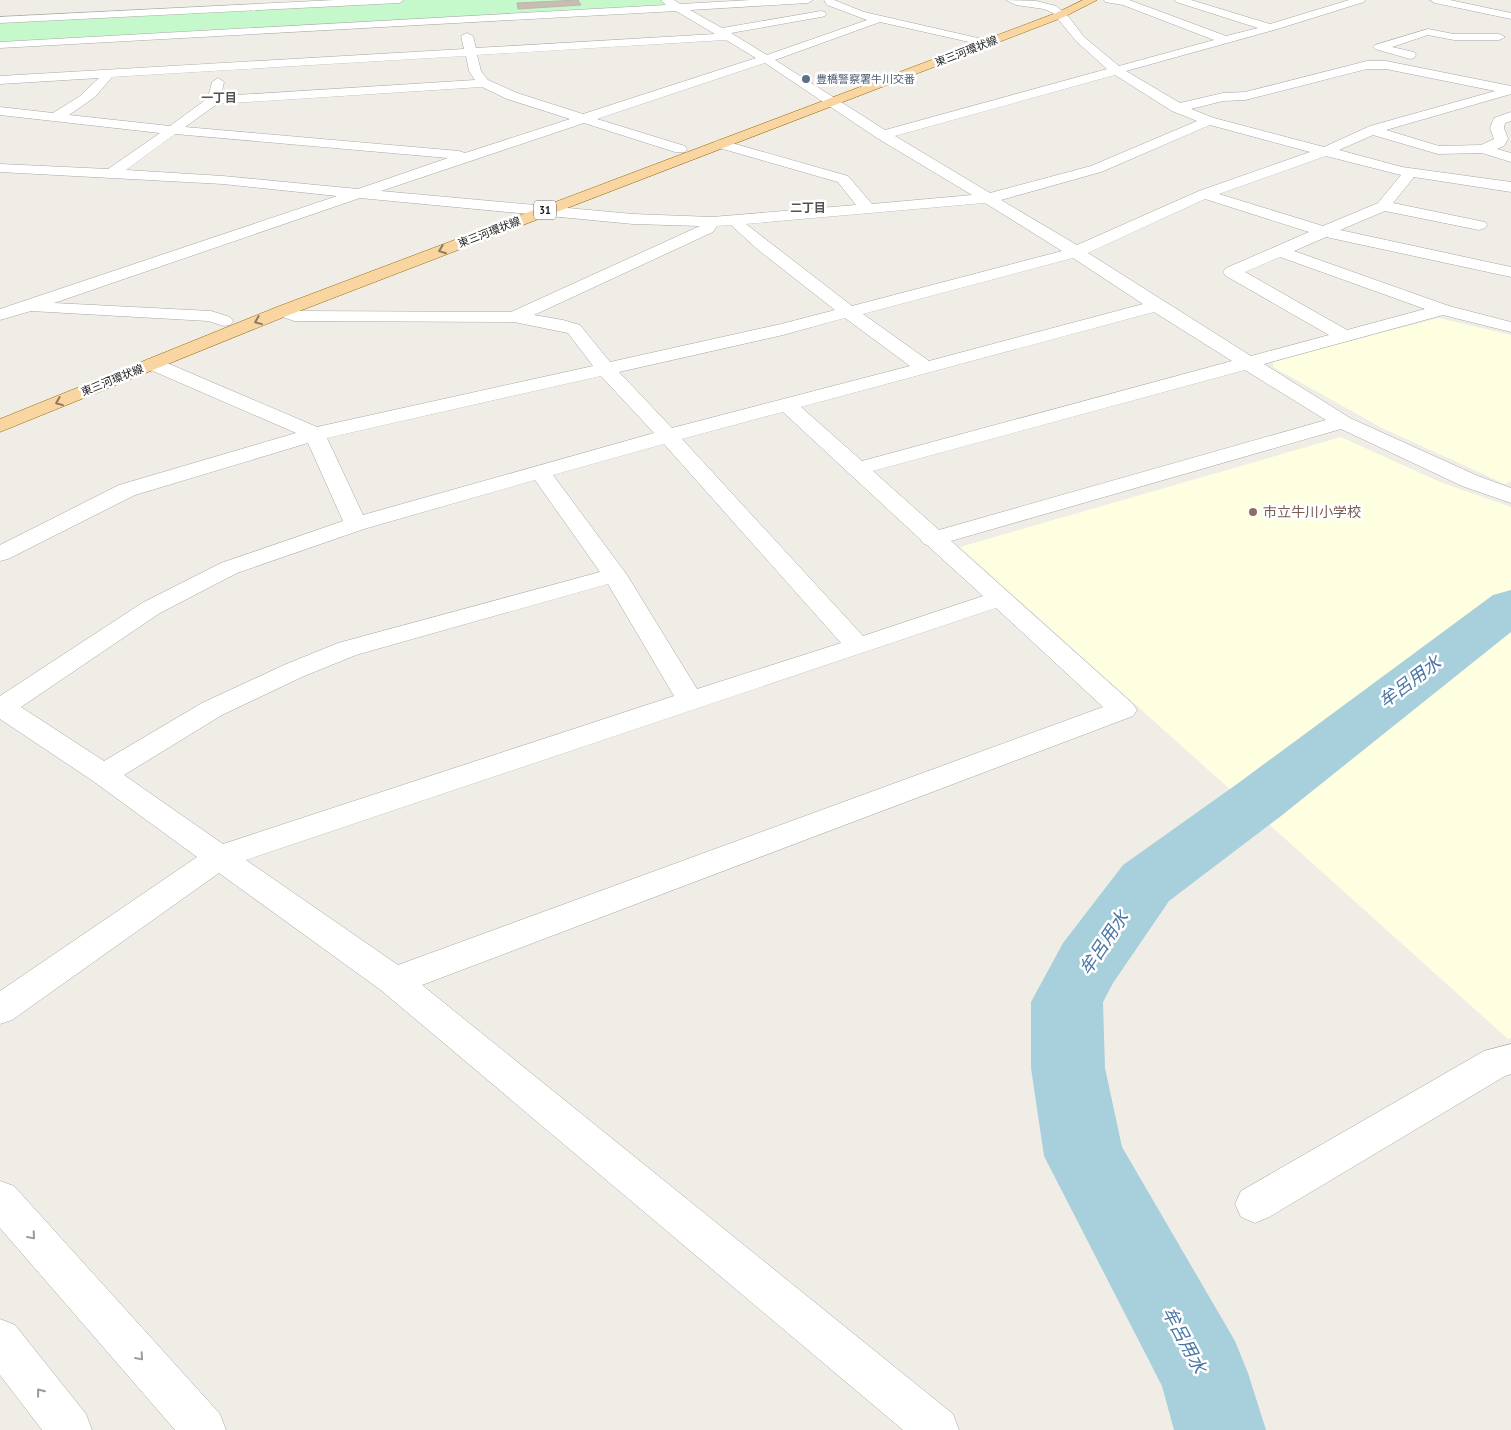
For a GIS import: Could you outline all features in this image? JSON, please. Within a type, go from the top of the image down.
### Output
[{"type":"main road","name":"東三河環状線","points":[[1057,12],[1072,0]]},
{"type":"main road","name":"東三河環状線","points":[[99,370],[518,209],[680,149],[825,99],[1092,0]]},
{"type":"main road","name":"東三河環状線","points":[[0,426],[283,311],[721,144],[825,99]]},
{"type":"street","points":[[0,20],[245,4],[399,0]]},
{"type":"street","points":[[0,45],[464,20],[742,0]]},
{"type":"street","points":[[671,4],[808,0]]},
{"type":"street","points":[[829,0],[846,10],[879,19],[981,41]]},
{"type":"street","points":[[1011,0],[1057,12],[1067,20],[1080,38],[1118,70],[1177,108],[1209,121],[1411,172],[1511,187]]},
{"type":"street","points":[[1109,0],[1125,2],[1226,40]]},
{"type":"street","points":[[1180,0],[1270,28]]},
{"type":"street","points":[[882,135],[1270,28],[1360,0]]},
{"type":"street","points":[[1435,0],[1511,16]]},
{"type":"street","points":[[214,100],[222,67],[245,4]]},
{"type":"street","points":[[671,4],[766,59],[882,135],[1076,252],[1157,306],[1343,422],[1470,481],[1511,496]]},
{"type":"street","points":[[32,19],[43,6]]},
{"type":"street","points":[[0,80],[723,35],[846,10]]},
{"type":"street","points":[[0,315],[469,156],[766,59],[879,19]]},
{"type":"street","points":[[464,20],[475,71],[484,83],[512,96],[680,149]]},
{"type":"street","points":[[1505,38],[1493,36],[1511,24]]},
{"type":"street","points":[[1426,59],[1379,47],[1428,32],[1454,37],[1505,38]]},
{"type":"street","points":[[5,58],[16,44]]},
{"type":"street","points":[[1177,108],[1222,98],[1245,96],[1367,66],[1386,65],[1510,86]]},
{"type":"street","points":[[1473,70],[1510,86]]},
{"type":"street","points":[[55,117],[86,100],[99,88],[108,74]]},
{"type":"street","points":[[113,173],[214,100],[484,83]]},
{"type":"street","points":[[0,554],[127,490],[315,434],[849,313],[1076,252],[1204,194],[1328,150],[1372,130],[1510,86]]},
{"type":"street","points":[[0,111],[172,130],[469,156]]},
{"type":"street","points":[[1483,149],[1499,142],[1501,139],[1497,128],[1499,121],[1511,116]]},
{"type":"street","points":[[0,168],[224,180],[633,219],[712,222],[868,210],[989,198],[1096,169],[1209,121]]},
{"type":"street","points":[[1497,128],[1511,131]]},
{"type":"street","points":[[1372,130],[1438,150],[1483,149],[1511,158]]},
{"type":"street","points":[[721,144],[843,180],[868,210]]},
{"type":"street","points":[[1343,336],[1232,272],[1383,206],[1411,172]]},
{"type":"street","points":[[1204,194],[1326,232],[1511,272]]},
{"type":"street","points":[[1383,206],[1479,225]]},
{"type":"street","points":[[736,221],[740,227],[777,258],[926,368]]},
{"type":"street","points":[[514,317],[707,229],[712,222]]},
{"type":"street","points":[[1281,252],[1443,310],[1511,327]]},
{"type":"street","points":[[0,304],[211,316],[224,321]]},
{"type":"street","points":[[938,1430],[394,981],[103,774],[1,707],[151,608],[228,568],[356,524],[540,472],[668,436],[1157,306]]},
{"type":"street","points":[[857,469],[1443,310]]},
{"type":"street","points":[[283,311],[294,316],[514,317],[563,325],[574,329],[606,369],[858,646]]},
{"type":"street","points":[[153,364],[315,434],[356,524]]},
{"type":"street","points":[[394,981],[1122,710],[787,405]]},
{"type":"street","points":[[932,539],[1343,422]]},
{"type":"street","points":[[540,472],[615,575],[690,700]]},
{"type":"street","points":[[103,774],[212,709],[293,671],[347,649],[615,575]]},
{"type":"street","points":[[0,1010],[219,857],[999,599]]},
{"type":"street","points":[[1255,1204],[1497,1062],[1511,1059]]},
{"type":"street","points":[[0,1199],[204,1430]]},
{"type":"street","points":[[0,1340],[70,1430]]},
{"type":"shaded area","points":[[1439,318],[1511,335],[1511,481],[1505,484],[1382,428],[1273,367],[1273,361]]},
{"type":"shaded area","points":[[1341,437],[1440,482],[1511,507],[1511,1038],[1508,1039],[960,547]]},
{"type":"green space","points":[[399,0],[666,0],[677,7],[0,44],[0,20]]},
{"type":"building","points":[[578,0],[581,5],[518,9],[517,3]]},
{"type":"waterway","name":"牟呂用水","points":[[1220,1430],[1203,1373],[1084,1156],[1068,1068],[1067,1002],[1088,963],[1146,883],[1259,800],[1511,606]]},
{"type":"place","name":"豊橋警察署牛川交番","points":[[806,79]]},
{"type":"place","name":"市立牛川小学校","points":[[1253,512]]},
{"type":"district","name":"一丁目","points":[[219,98]]},
{"type":"district","name":"二丁目","points":[[808,208]]}]
